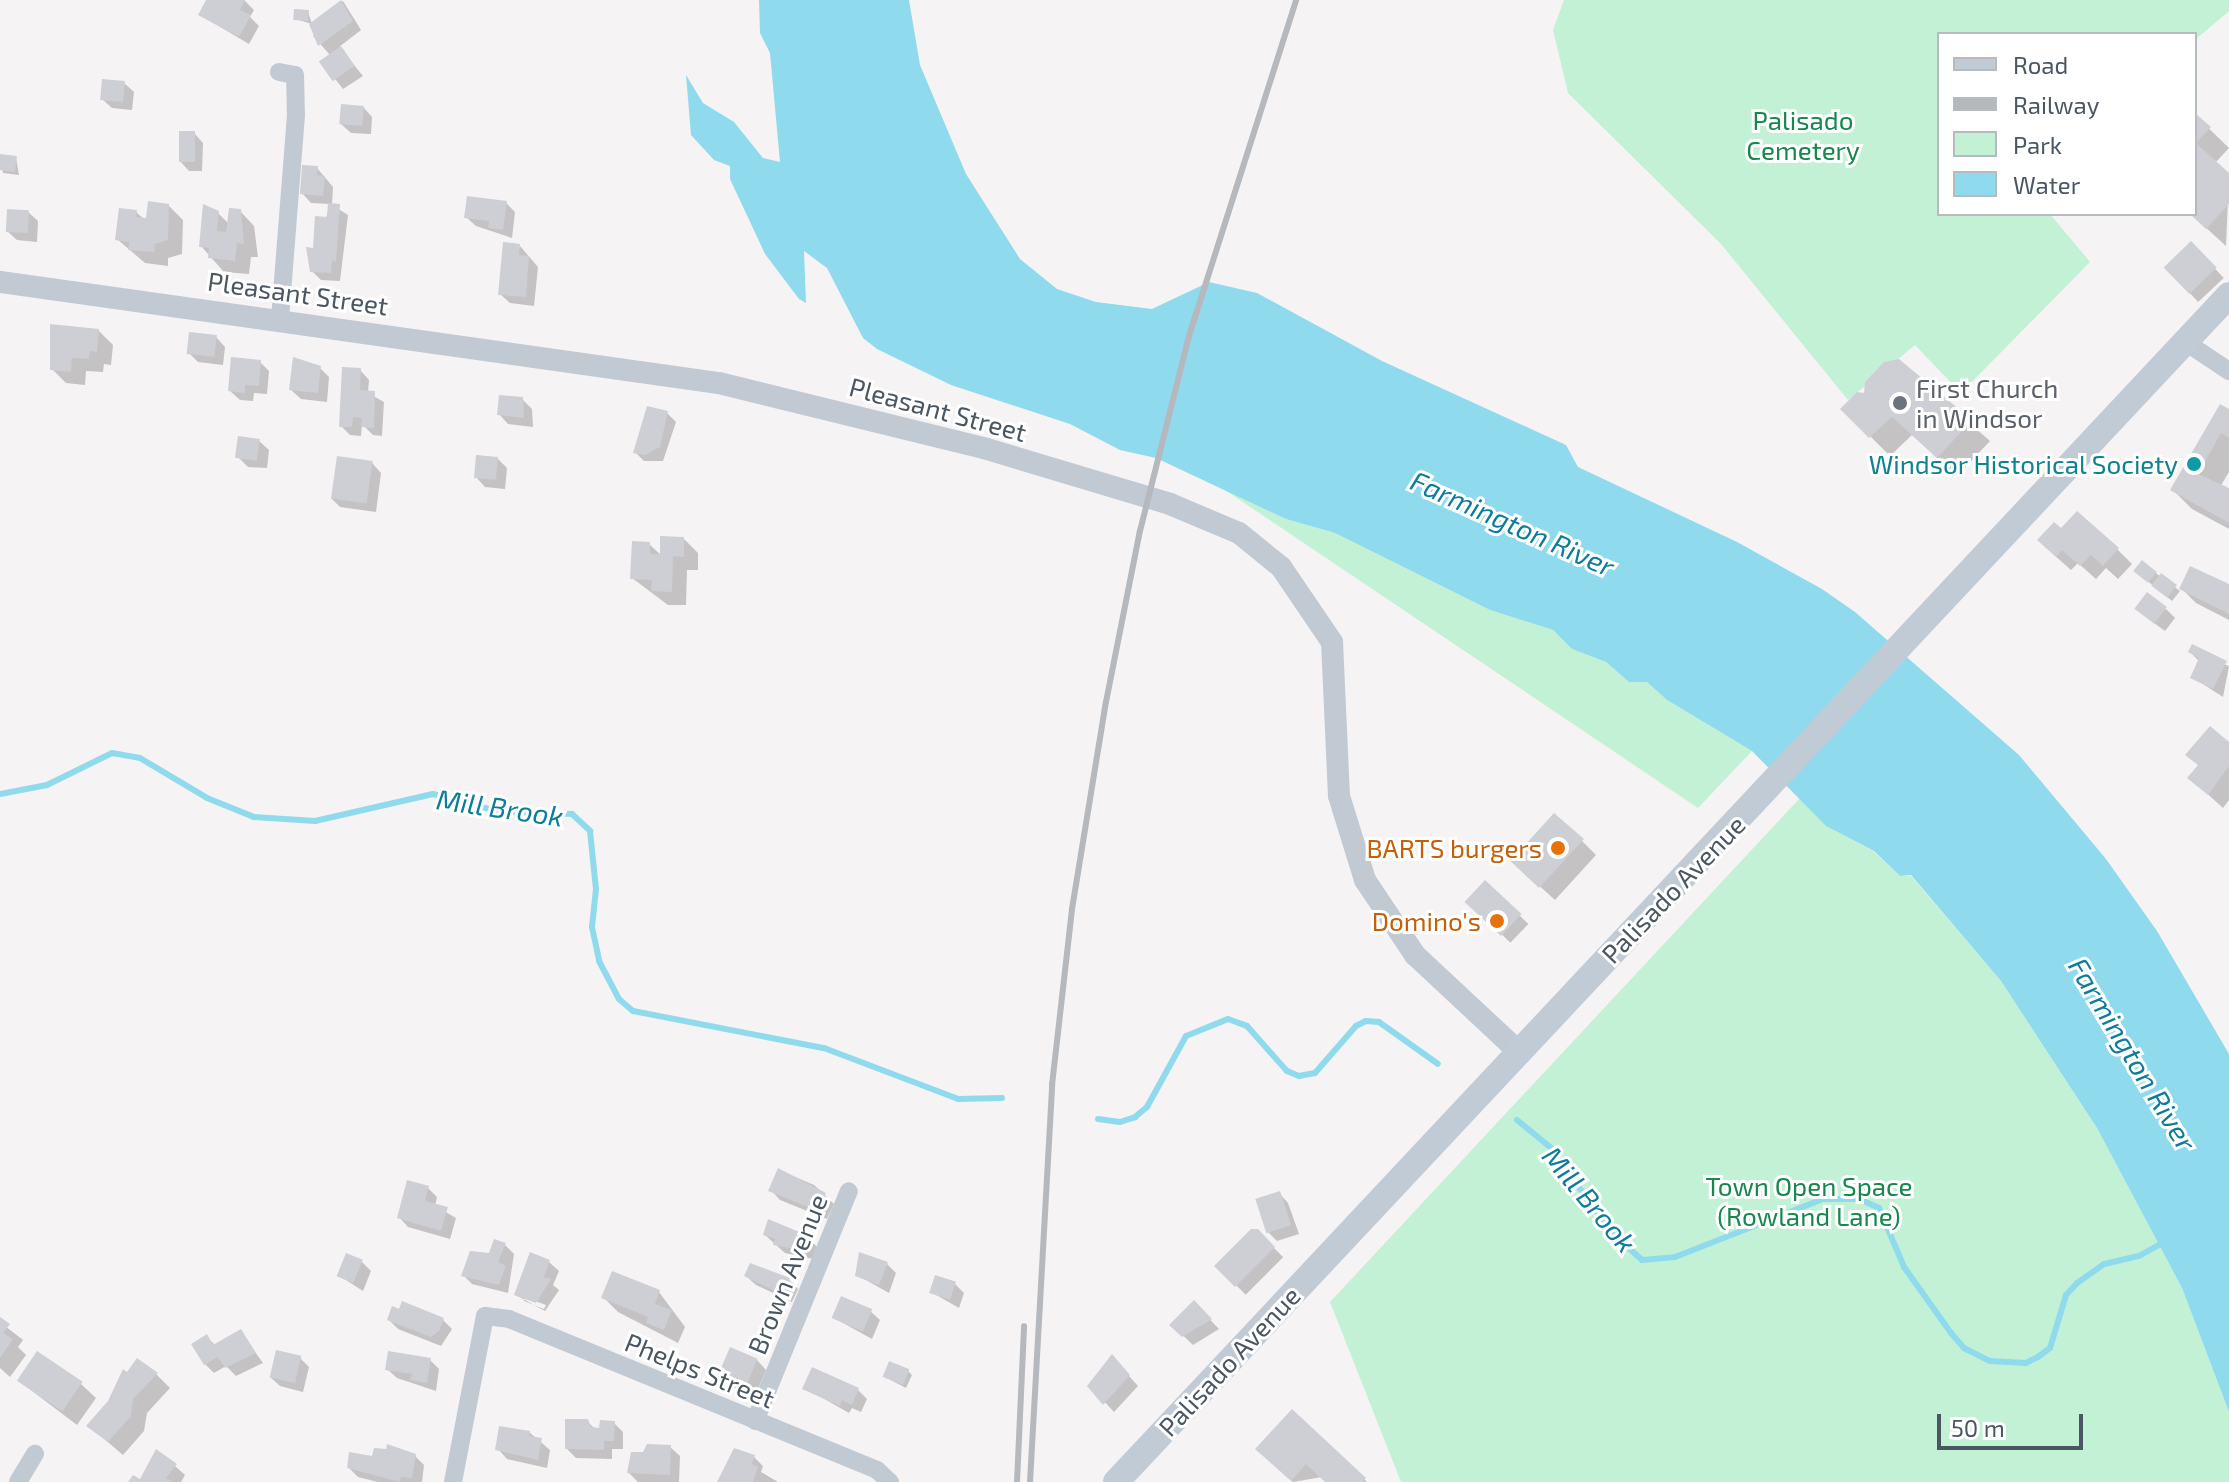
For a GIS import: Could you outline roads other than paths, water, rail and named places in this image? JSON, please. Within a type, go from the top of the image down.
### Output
[{"type":"main road","name":"Palisado Avenue","points":[[1116,1482],[2229,295]]},
{"type":"street","points":[[279,72],[295,75],[296,115],[280,318]]},
{"type":"street","name":"Pleasant Street","points":[[0,282],[557,357],[778,396],[987,449],[1170,504],[1239,533],[1281,567],[1332,642],[1339,796],[1365,880],[1415,955],[1519,1052]]},
{"type":"street","points":[[2184,341],[2229,371]]},
{"type":"street","name":"Brown Avenue","points":[[755,1421],[849,1191]]},
{"type":"street","name":"Phelps Street","points":[[453,1482],[485,1316],[509,1319],[877,1470],[890,1482]]},
{"type":"street","points":[[18,1482],[35,1454]]},
{"type":"water","name":"Farmington River","points":[[759,0],[909,0],[920,65],[966,174],[1020,259],[1057,289],[1096,302],[1152,309],[1209,282],[1257,293],[1382,361],[1566,445],[1578,467],[1737,542],[1822,589],[1855,612],[2019,755],[2106,859],[2157,931],[2229,1054],[2229,1412],[2182,1288],[2097,1128],[2001,981],[1911,875],[1900,876],[1874,851],[1826,826],[1752,751],[1667,700],[1647,682],[1629,682],[1606,662],[1572,649],[1553,630],[1490,610],[1335,533],[1286,519],[1156,458],[1120,450],[1070,424],[951,385],[877,349],[863,338],[827,268],[804,251],[806,303],[799,299],[765,254],[730,179],[730,166],[714,160],[691,135],[686,75],[703,103],[734,122],[763,158],[780,162],[770,53],[760,33]]},
{"type":"waterway","name":"Mill Brook","points":[[0,794],[47,785],[112,753],[140,758],[207,798],[254,817],[315,821],[433,794],[496,811],[572,814],[590,831],[596,889],[592,927],[599,961],[619,999],[633,1011],[824,1048],[958,1099],[1002,1098]]},
{"type":"waterway","name":"Mill Brook","points":[[1098,1119],[1120,1122],[1135,1117],[1147,1107],[1186,1036],[1228,1019],[1247,1026],[1287,1071],[1299,1076],[1315,1073],[1356,1026],[1366,1021],[1379,1022],[1438,1064]]},
{"type":"waterway","name":"Mill Brook","points":[[1517,1120],[1550,1147],[1612,1233],[1642,1260],[1675,1257],[1823,1199],[1859,1199],[1879,1208],[1904,1267],[1951,1333],[1964,1348],[1990,1361],[2026,1363],[2038,1357],[2050,1348],[2066,1295],[2077,1283],[2104,1264],[2139,1256],[2164,1242]]},
{"type":"railway","points":[[1030,1482],[1052,1085],[1072,909],[1106,702],[1140,531],[1189,336],[1296,0]]},
{"type":"railway","points":[[1017,1482],[1024,1326]]},
{"type":"place","name":"First Church in Windsor","points":[[1900,403]]},
{"type":"place","name":"Windsor Historical Society","points":[[2194,464]]},
{"type":"place","name":"BARTS burgers","points":[[1558,848]]},
{"type":"place","name":"Domino's","points":[[1497,921]]},
{"type":"park label","name":"Palisado Cemetery","points":[[1803,135]]},
{"type":"park label","name":"Town Open Space (Rowland Lane)","points":[[1809,1201]]}]
